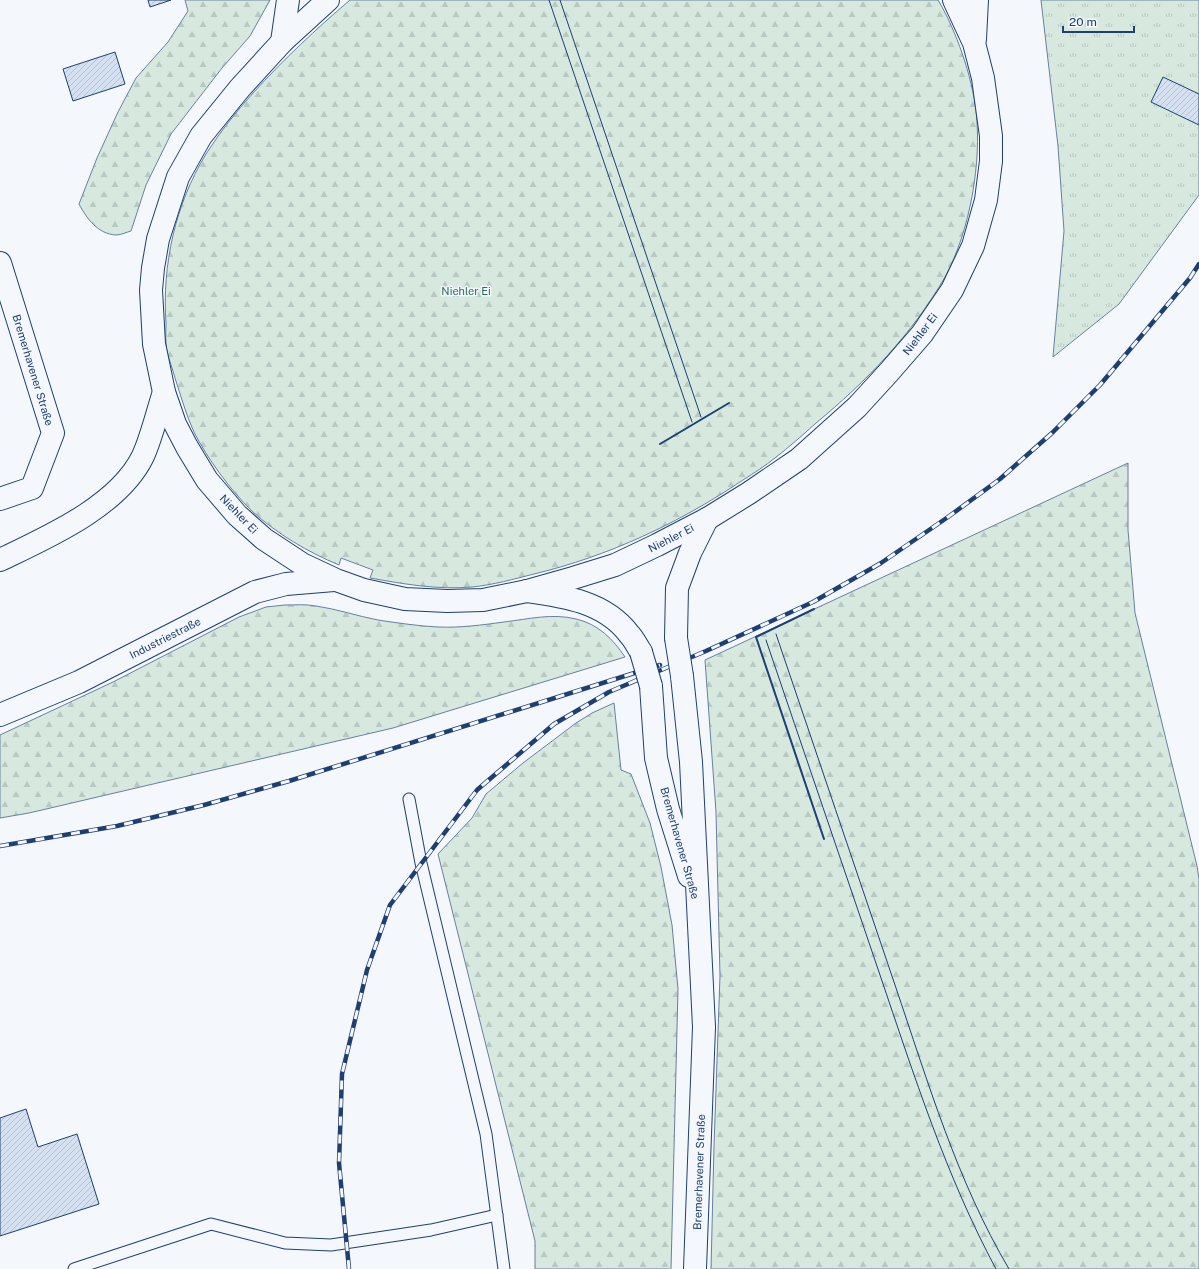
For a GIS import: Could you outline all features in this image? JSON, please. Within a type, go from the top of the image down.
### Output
[{"type":"main road","points":[[282,42],[288,0]]},
{"type":"main road","name":"Niehler Ei","points":[[328,0],[282,42],[240,88],[201,136],[178,177],[158,239],[153,268],[151,290],[154,344],[164,392],[175,424],[187,447],[208,480],[237,515],[264,539],[302,564],[336,580],[364,590],[405,599],[447,602],[483,600],[527,591],[615,565],[707,519],[799,459],[857,407],[922,334],[952,290],[973,246],[986,200],[991,162],[991,136],[983,78],[974,43],[954,0]]},
{"type":"main road","points":[[974,43],[977,0]]},
{"type":"main road","name":"Bremerhavener Straße","points":[[0,264],[53,433],[32,488],[0,499]]},
{"type":"main road","points":[[0,560],[74,522],[100,504],[118,488],[132,473],[142,456],[164,392]]},
{"type":"main road","name":"Bremerhavener Straße","points":[[695,1269],[704,1028],[691,762],[682,676],[676,638],[677,588],[690,553],[707,519]]},
{"type":"main road","name":"Industriestraße","points":[[0,715],[79,682],[255,592],[286,584],[336,580]]},
{"type":"main road","name":"Bremerhavener Straße","points":[[527,591],[557,595],[587,603],[610,615],[629,633],[641,652],[651,686],[656,758],[666,802],[699,908]]},
{"type":"lane","points":[[409,799],[423,870],[486,1134],[504,1269]]},
{"type":"lane","points":[[74,1269],[211,1224],[285,1243],[331,1245],[431,1230],[497,1215]]},
{"type":"green space","points":[[185,0],[270,0],[250,36],[222,68],[171,134],[146,185],[131,231],[118,235],[104,232],[98,229],[89,220],[79,204],[97,158],[118,112],[136,78],[168,42],[188,11]]},
{"type":"green space","name":"Niehler Ei","points":[[350,0],[938,0],[957,39],[967,68],[976,111],[977,152],[972,196],[961,239],[954,259],[945,277],[918,318],[887,356],[853,391],[796,441],[767,464],[719,496],[669,524],[616,548],[562,567],[503,582],[472,587],[433,587],[370,578],[373,570],[341,558],[339,565],[293,542],[252,511],[228,484],[199,442],[191,426],[167,351],[165,301],[166,279],[173,236],[186,194],[206,154],[234,115],[265,80],[300,45]]},
{"type":"green space","points":[[1041,0],[1199,0],[1199,195],[1119,304],[1053,357],[1064,231],[1058,146]]},
{"type":"green space","points":[[1128,463],[1128,530],[1135,613],[1199,879],[1199,1269],[711,1269],[720,976],[716,812],[705,660]]},
{"type":"green space","points":[[312,605],[378,620],[438,627],[471,626],[540,617],[567,617],[584,621],[598,628],[610,638],[625,657],[393,728],[29,813],[0,818],[0,735],[113,682],[239,617],[266,607]]},
{"type":"green space","points":[[614,703],[621,770],[631,774],[650,823],[661,867],[672,925],[678,989],[671,1269],[535,1269],[535,1241],[438,854],[472,818],[486,794],[523,763],[576,723],[592,713]]},
{"type":"building","points":[[148,0],[171,0],[150,7]]},
{"type":"building","points":[[115,52],[125,84],[73,101],[63,69]]},
{"type":"building","points":[[1163,77],[1199,94],[1199,125],[1151,102]]},
{"type":"building","points":[[26,1109],[38,1147],[77,1134],[99,1204],[0,1236],[0,1118]]},
{"type":"tram line","points":[[549,0],[692,422]]},
{"type":"tram line","points":[[560,0],[701,417]]},
{"type":"tram line","points":[[776,634],[919,1058],[945,1130],[974,1201],[1009,1269]]},
{"type":"tram line","points":[[766,640],[905,1050],[932,1125],[962,1198],[996,1269]]},
{"type":"railway","points":[[349,1269],[339,1163],[342,1074],[367,970],[390,905],[477,790],[554,724],[609,692],[706,651],[813,602],[881,563],[948,517],[1000,479],[1052,433],[1100,385],[1190,278],[1199,264]]},
{"type":"railway","points":[[0,846],[117,826],[204,805],[289,781],[660,665]]},
{"type":"wall","points":[[660,444],[729,403]]},
{"type":"wall","points":[[814,609],[756,637],[824,839]]}]
